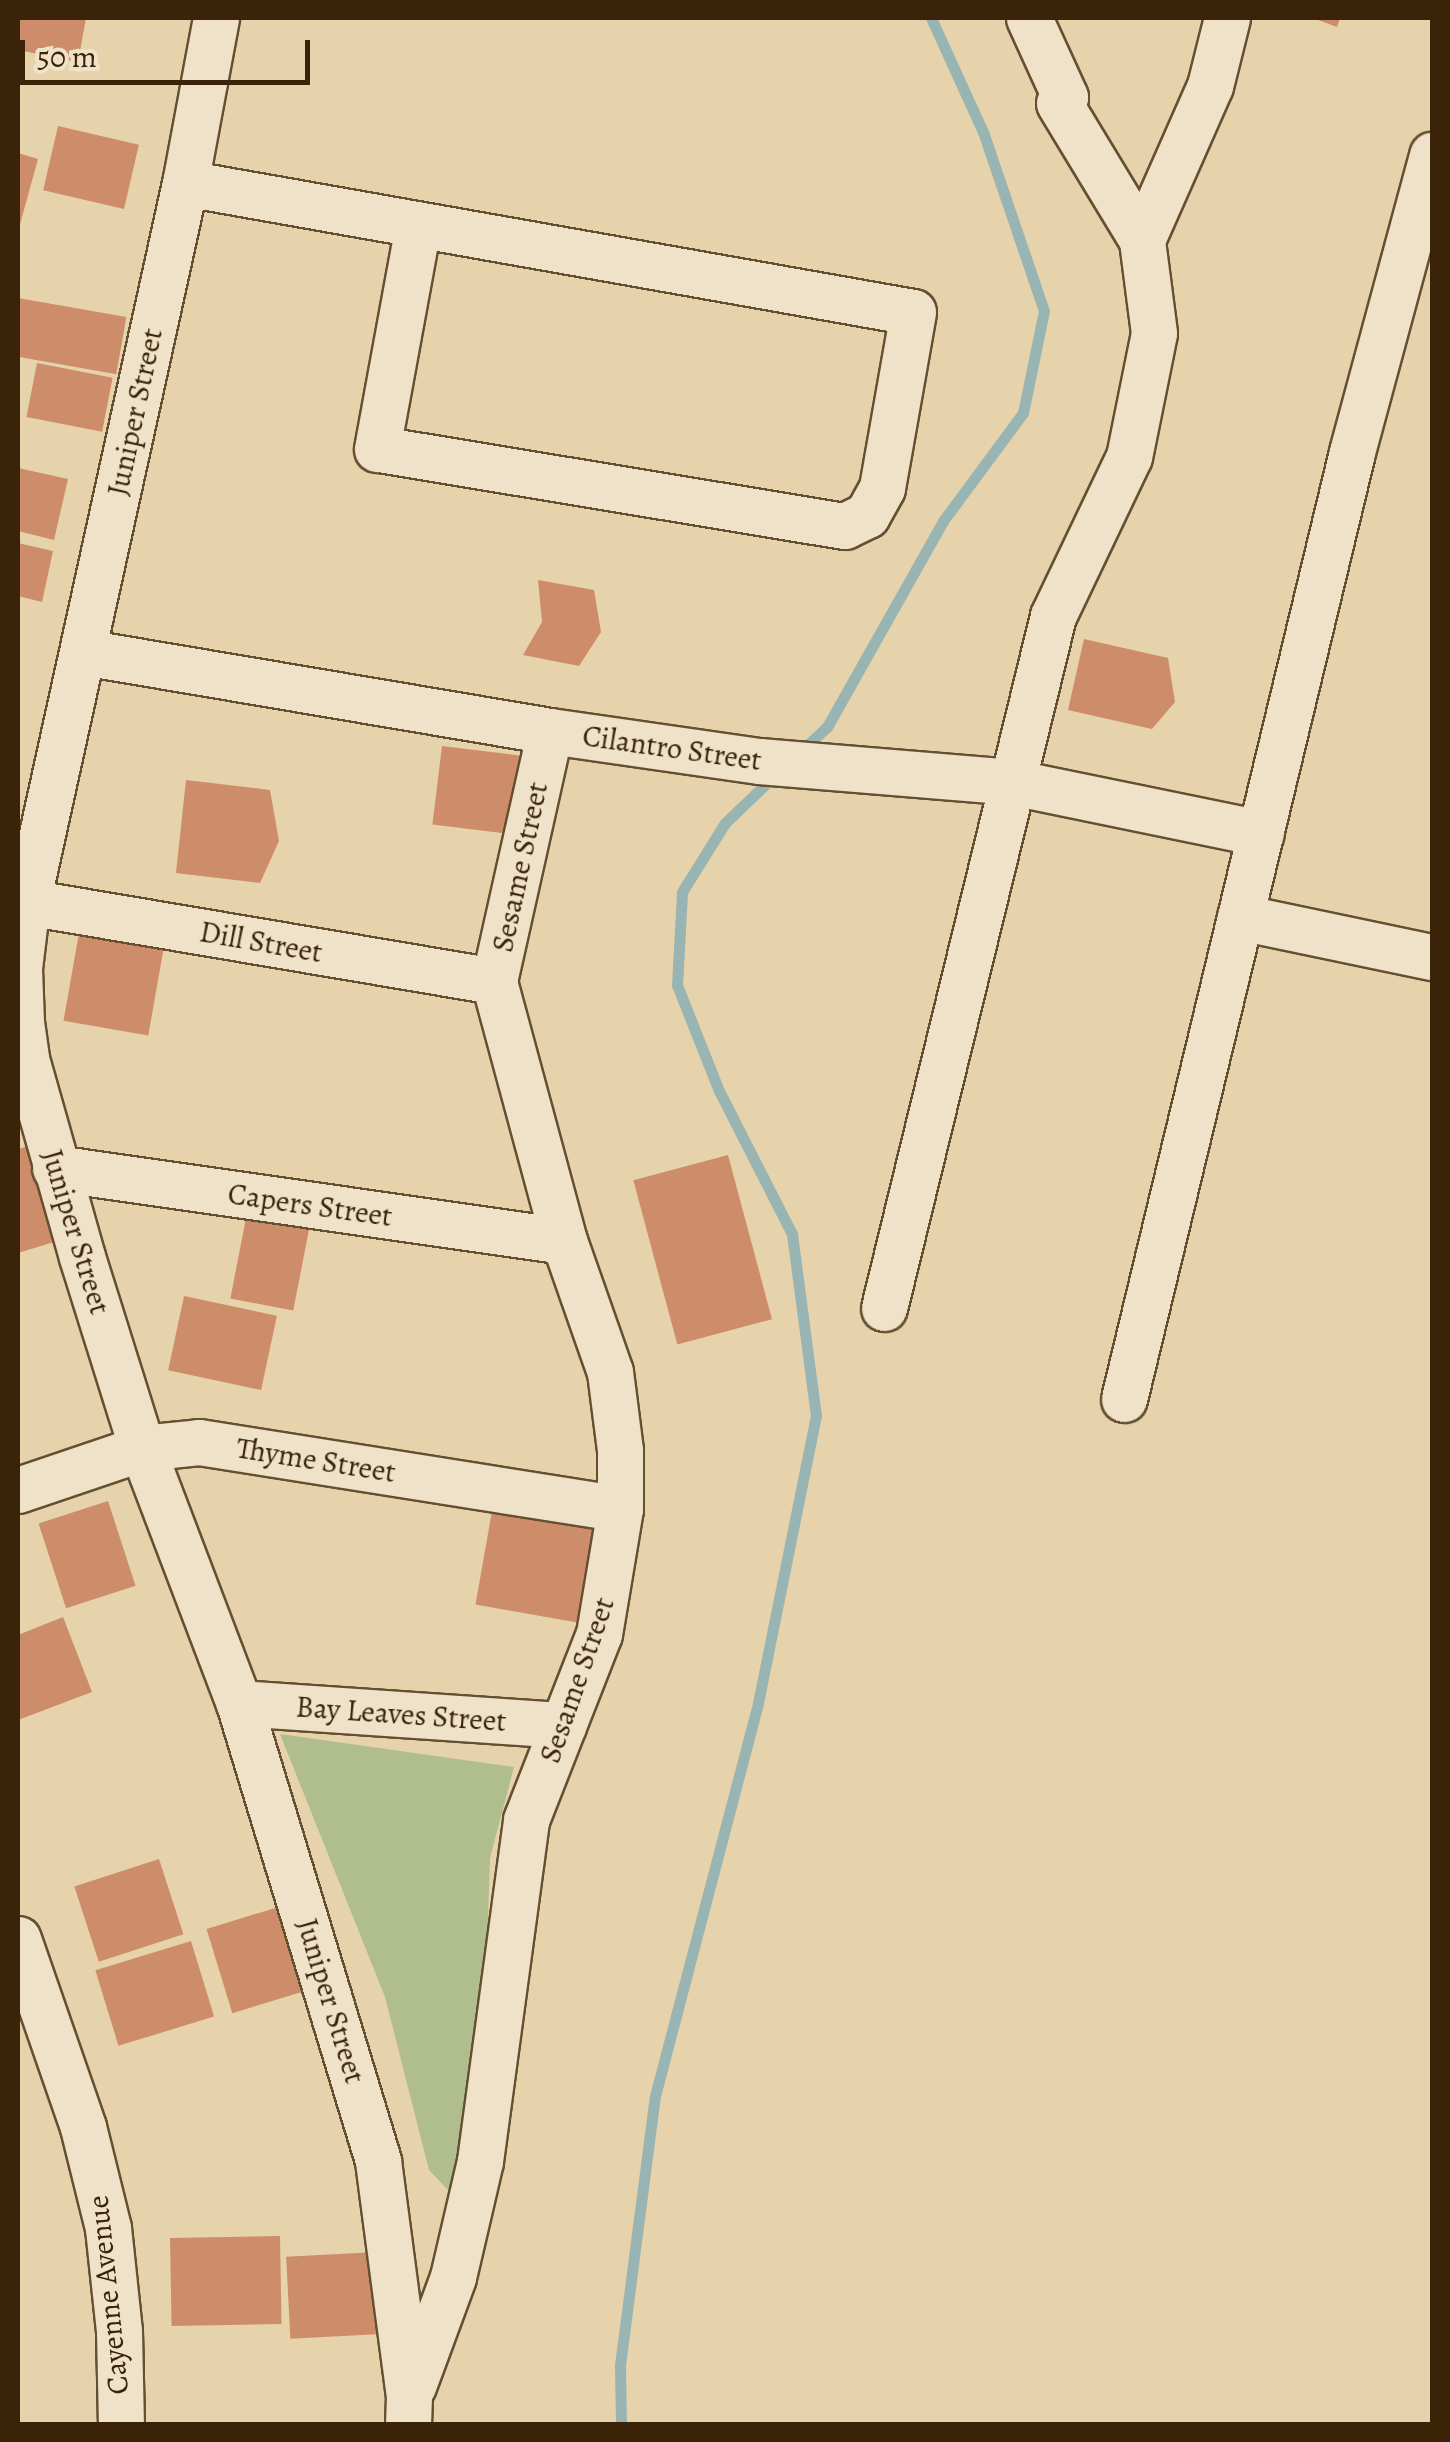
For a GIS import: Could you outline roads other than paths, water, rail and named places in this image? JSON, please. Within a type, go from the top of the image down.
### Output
[{"type":"street","name":"Juniper Street","points":[[216,18],[185,183],[27,902],[19,968],[21,1022],[56,1168],[142,1448],[239,1703],[378,2162],[409,2410]]},
{"type":"street","points":[[884,1308],[1053,616],[1129,456],[1154,333],[1142,240],[1059,103],[1064,97],[1029,18]]},
{"type":"street","points":[[1142,240],[1210,86],[1227,18]]},
{"type":"street","points":[[1124,1399],[1352,452],[1432,155]]},
{"type":"street","points":[[185,183],[913,312],[882,488],[866,515],[844,526],[377,449],[418,225]]},
{"type":"street","name":"Cilantro Street","points":[[84,652],[550,730],[759,760],[1012,782],[1261,833]]},
{"type":"street","name":"Sesame Street","points":[[409,2410],[453,2277],[480,2161],[526,1820],[599,1634],[620,1509],[620,1450],[610,1372],[564,1241],[494,982],[550,730]]},
{"type":"street","name":"Dill Street","points":[[27,902],[494,982]]},
{"type":"street","points":[[1240,917],[1432,957]]},
{"type":"street","name":"Capers Street","points":[[56,1168],[564,1241]]},
{"type":"street","name":"Thyme Street","points":[[18,1490],[142,1448],[199,1442],[620,1509]]},
{"type":"street","name":"Bay Leaves Street","points":[[239,1703],[563,1725]]},
{"type":"street","name":"Cayenne Avenue","points":[[18,1939],[83,2127],[108,2228],[118,2331],[121,2424]]},
{"type":"waterway","points":[[799,753],[827,727],[943,521],[1023,413],[1044,311],[983,132],[931,18]]},
{"type":"waterway","points":[[621,2424],[620,2365],[655,2096],[758,1703],[816,1416],[792,1234],[719,1091],[677,985],[682,892],[725,823],[774,776]]}]
